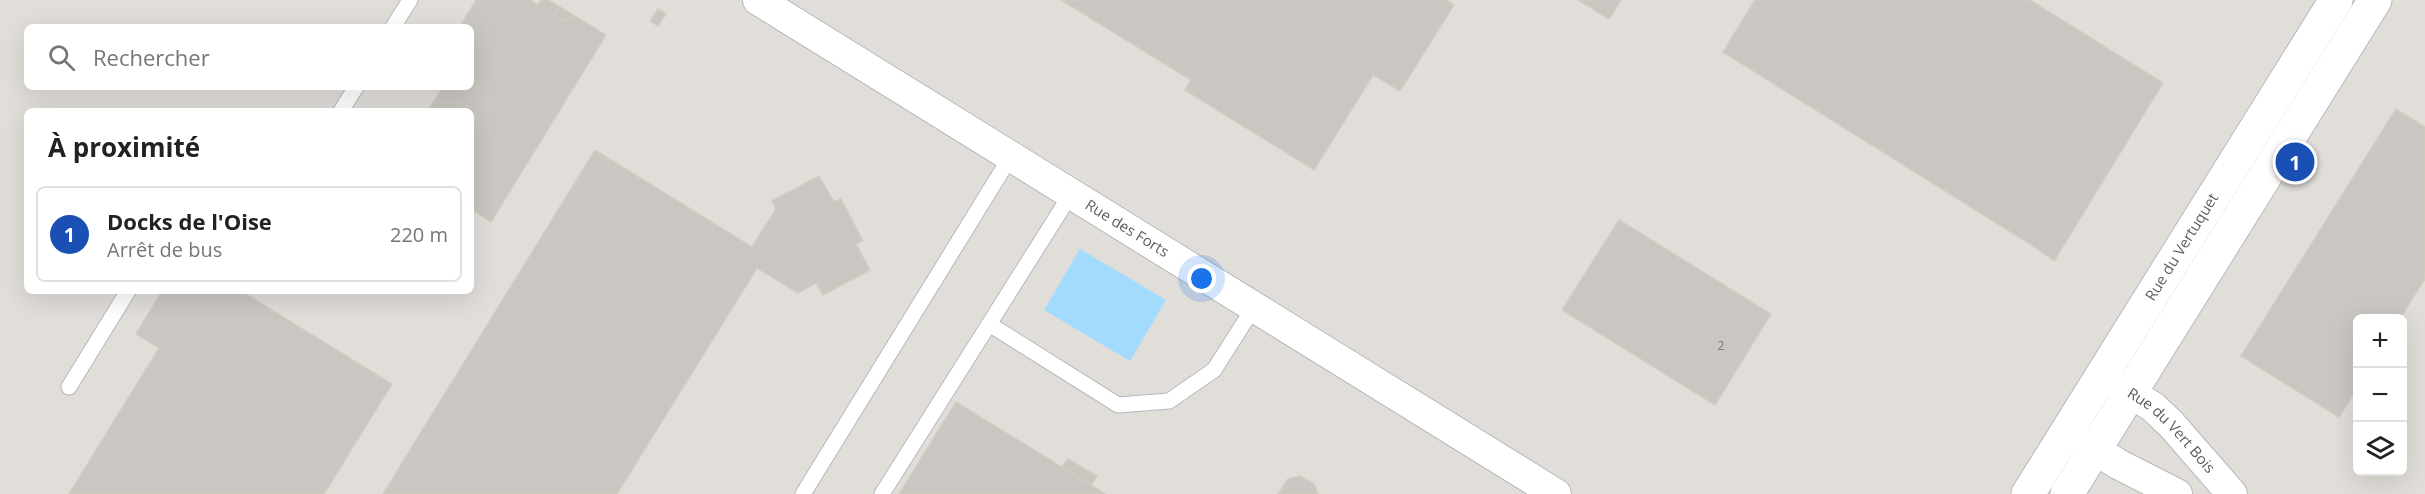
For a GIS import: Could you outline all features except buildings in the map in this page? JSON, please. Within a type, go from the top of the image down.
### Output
[{"type":"street","name":"Rue des Forts","points":[[758,0],[1556,494]]},
{"type":"street","name":"Rue du Vertuquet","points":[[2028,494],[2336,0]]},
{"type":"street","name":"Rue du Vertuquet","points":[[2067,494],[2375,0]]},
{"type":"street","name":"Rue du Vert Bois","points":[[2102,376],[2153,407],[2171,424],[2232,494]]},
{"type":"street","points":[[2067,432],[2139,475],[2177,494]]},
{"type":"lane","points":[[395,24],[410,0]]},
{"type":"lane","points":[[343,108],[354,90]]},
{"type":"lane","points":[[803,494],[1011,156]]},
{"type":"lane","points":[[882,494],[1071,194]]},
{"type":"lane","points":[[69,387],[127,294]]},
{"type":"lane","points":[[989,324],[1118,405],[1169,401],[1214,370],[1254,307]]},
{"type":"shaded area","points":[[0,0],[2425,0],[2425,494],[0,494]]},
{"type":"water","points":[[1080,249],[1166,300],[1130,361],[1044,310]]},
{"type":"place","name":"Docks de l'Oise","points":[[2295,162]]}]
